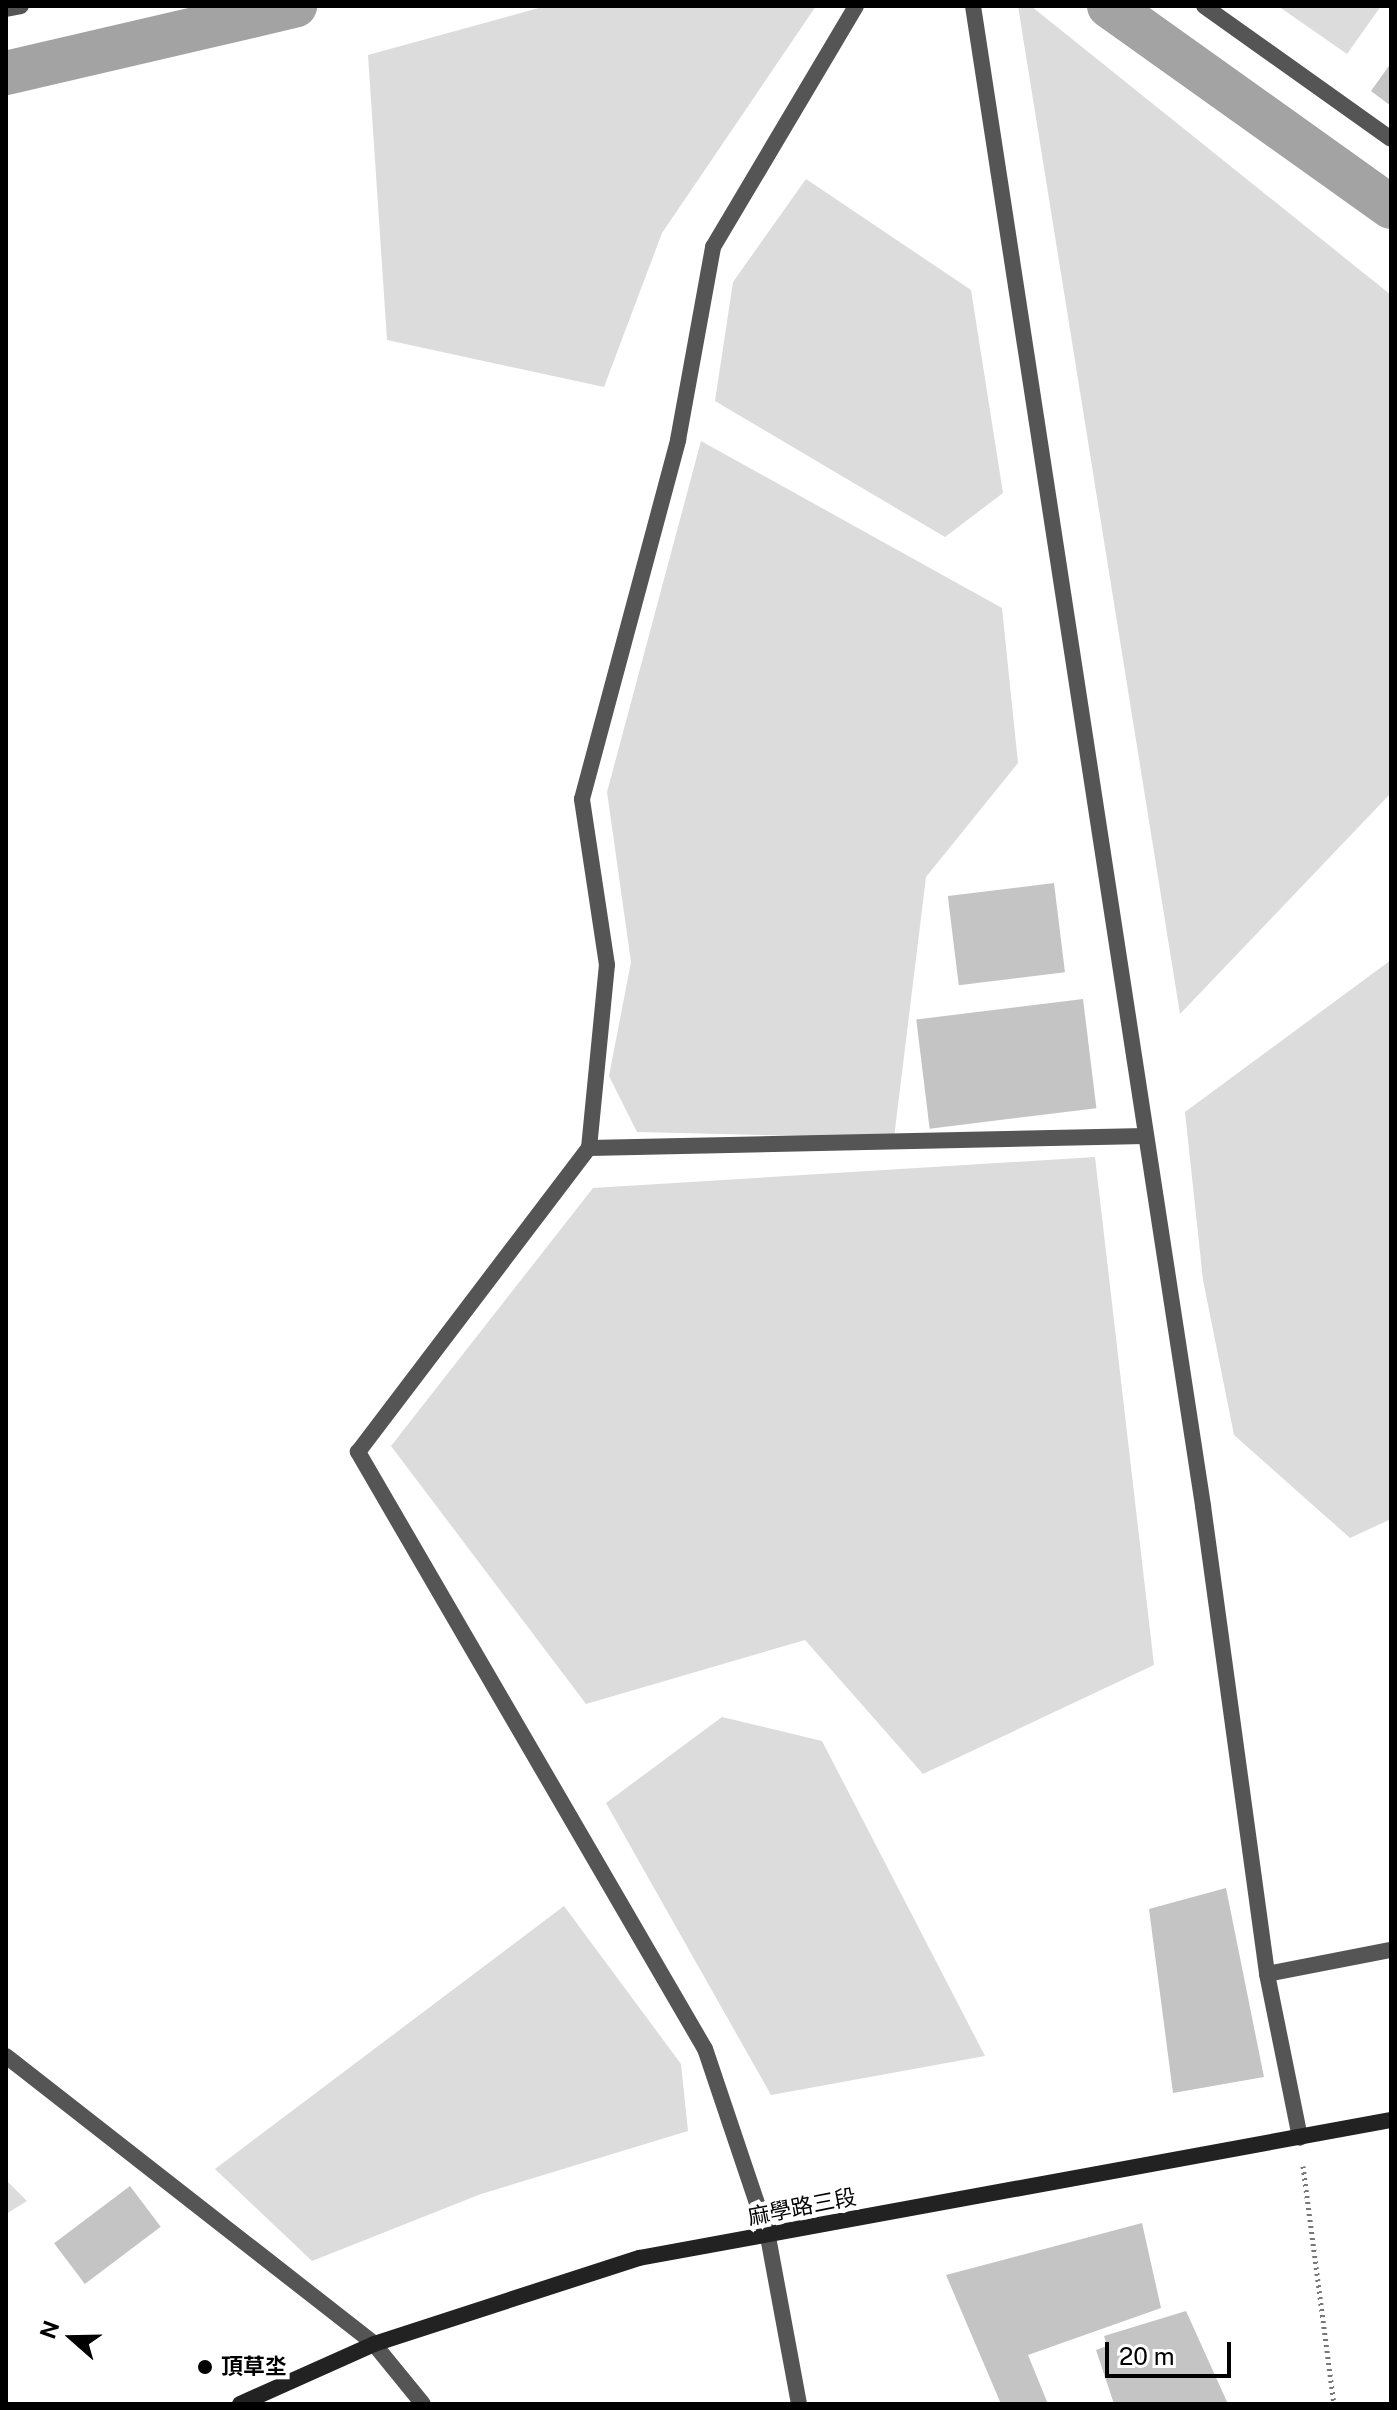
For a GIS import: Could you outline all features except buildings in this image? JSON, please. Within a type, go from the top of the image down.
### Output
[{"type":"main road","name":"麻學路三段","points":[[240,2404],[374,2344],[639,2258],[1391,2120]]},
{"type":"lane","points":[[6,9],[21,6]]},
{"type":"lane","points":[[799,2404],[768,2236],[705,2049],[358,1452],[589,1148],[607,965],[582,799],[678,440],[713,247],[856,6]]},
{"type":"lane","points":[[973,6],[1145,1136],[1267,1974],[1300,2138]]},
{"type":"lane","points":[[1204,6],[1391,139]]},
{"type":"lane","points":[[589,1148],[1145,1136]]},
{"type":"lane","points":[[1267,1974],[1391,1950]]},
{"type":"lane","points":[[6,2056],[374,2344],[423,2404]]},
{"type":"path","points":[[1300,2138],[1334,2404]]},
{"type":"shaded area","points":[[546,6],[816,6],[662,233],[604,387],[387,340],[368,55]]},
{"type":"shaded area","points":[[1018,6],[1031,6],[1391,295],[1391,793],[1180,1014]]},
{"type":"shaded area","points":[[1278,6],[1381,6],[1347,54]]},
{"type":"shaded area","points":[[806,179],[971,290],[1003,493],[945,537],[715,401],[733,282]]},
{"type":"shaded area","points":[[701,441],[1002,608],[1018,763],[926,877],[894,1138],[637,1132],[609,1076],[631,962],[607,792]]},
{"type":"shaded area","points":[[1391,960],[1391,1519],[1350,1538],[1234,1435],[1203,1280],[1185,1112]]},
{"type":"shaded area","points":[[1095,1157],[1154,1665],[923,1774],[805,1640],[586,1704],[391,1446],[593,1188]]},
{"type":"shaded area","points":[[722,1717],[822,1741],[985,2056],[771,2095],[606,1803]]},
{"type":"shaded area","points":[[564,1906],[681,2064],[688,2131],[481,2194],[312,2261],[215,2169]]},
{"type":"shaded area","points":[[6,2180],[27,2201],[6,2214]]},
{"type":"waterway","points":[[6,73],[295,6]]},
{"type":"waterway","points":[[1109,6],[1391,207]]},
{"type":"place","name":"頂草坔","points":[[205,2367]]}]
